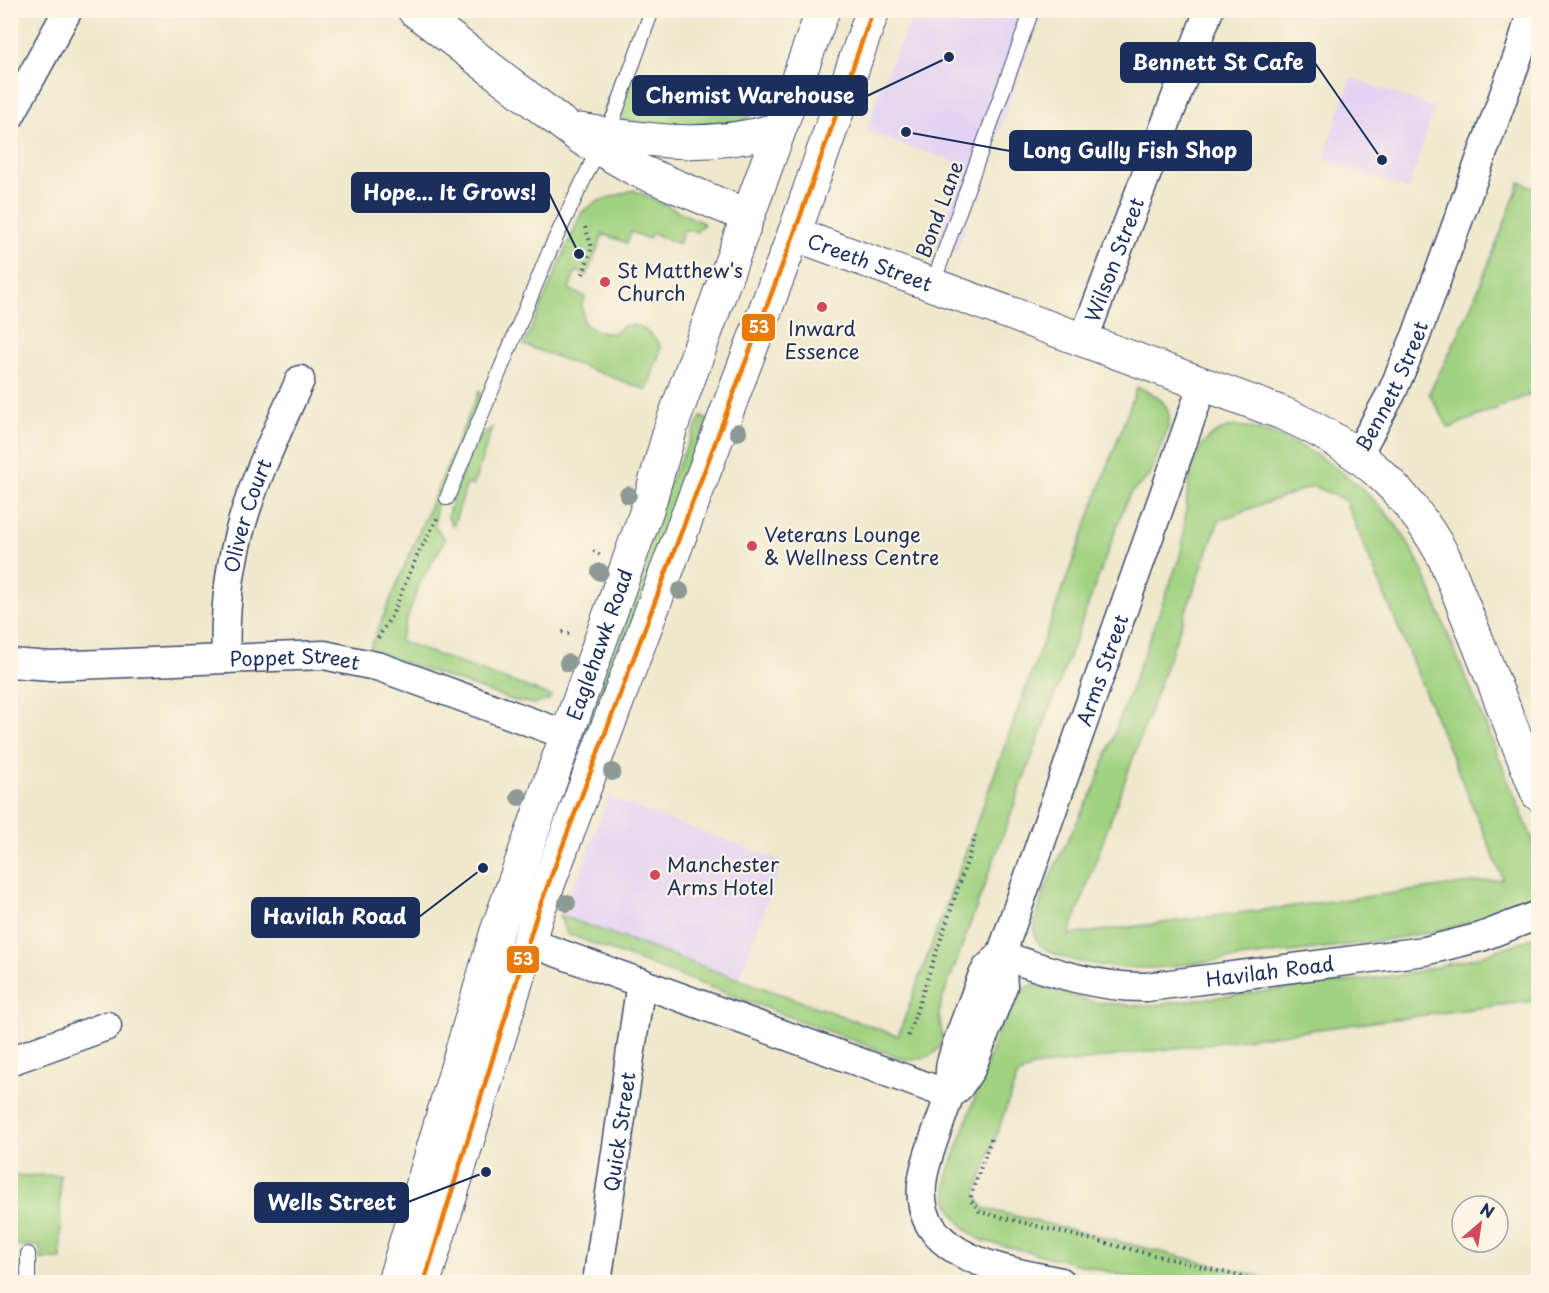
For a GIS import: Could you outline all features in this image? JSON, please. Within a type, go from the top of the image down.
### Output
[{"type":"main road","points":[[414,10],[566,128],[602,142],[643,140],[701,143],[737,140],[779,129]]},
{"type":"main road","name":"Eaglehawk Road","points":[[394,1282],[497,931],[648,507],[671,428],[823,10]]},
{"type":"main road","name":"Eaglehawk Road","points":[[424,1282],[528,942],[794,234],[873,10]]},
{"type":"main road","name":"Creeth Street","points":[[602,142],[642,173],[794,234],[1302,422],[1358,454]]},
{"type":"main road","name":"Bennett Street","points":[[1358,454],[1412,507],[1427,526],[1444,557],[1539,794]]},
{"type":"main road","points":[[497,931],[528,942]]},
{"type":"street","points":[[10,116],[68,10]]},
{"type":"street","name":"Wilson Street","points":[[1083,341],[1209,10]]},
{"type":"street","name":"Bennett Street","points":[[1358,454],[1392,392],[1416,336],[1522,45],[1527,15]]},
{"type":"street","name":"Oliver Court","points":[[226,658],[225,609],[235,541],[256,480],[300,380]]},
{"type":"street","name":"Arms Street","points":[[1061,1282],[972,1259],[946,1243],[927,1217],[922,1193],[924,1174],[950,1095],[959,1087],[971,1069],[1003,986],[1001,955],[1203,384]]},
{"type":"street","name":"Poppet Street","points":[[10,663],[51,666],[298,654],[349,659],[380,667],[566,735]]},
{"type":"street","name":"Havilah Road","points":[[1001,955],[1087,982],[1147,987],[1425,951],[1481,937],[1539,915]]},
{"type":"street","points":[[528,942],[950,1095]]},
{"type":"street","name":"Quick Street","points":[[597,1282],[641,982]]},
{"type":"street","points":[[10,1061],[107,1026]]},
{"type":"lane","points":[[447,498],[480,422],[526,303],[602,142],[652,10]]},
{"type":"lane","name":"Bond Lane","points":[[932,286],[1032,10]]},
{"type":"lane","points":[[28,1254],[28,1282]]},
{"type":"path","points":[[574,201],[592,244],[583,274]]},
{"type":"path","points":[[378,638],[392,615],[417,555],[447,498]]},
{"type":"path","points":[[562,632],[572,636]]},
{"type":"path","points":[[908,1036],[977,832]]},
{"type":"path","points":[[991,1139],[971,1195],[971,1201],[980,1212],[1263,1282]]},
{"type":"shaded area","points":[[915,11],[1043,11],[956,252],[936,244],[964,165],[866,132],[880,88]]},
{"type":"shaded area","points":[[1351,78],[1435,108],[1408,190],[1323,158]]},
{"type":"shaded area","points":[[608,797],[782,861],[733,997],[567,934],[561,924],[560,907],[577,880]]},
{"type":"green space","points":[[619,70],[752,115],[736,125],[718,131],[601,120]]},
{"type":"green space","points":[[1520,182],[1538,189],[1538,391],[1449,428],[1429,393],[1467,315]]},
{"type":"green space","points":[[633,190],[704,224],[696,232],[684,230],[679,244],[652,233],[649,239],[631,232],[627,243],[603,234],[587,275],[576,271],[569,289],[585,297],[582,305],[584,324],[605,333],[616,332],[625,326],[636,326],[655,339],[661,348],[647,390],[524,345],[582,212],[596,202]]},
{"type":"green space","points":[[1137,387],[1161,400],[1168,411],[1169,425],[1150,475],[1132,492],[1126,502],[941,1003],[939,1015],[943,1041],[932,1055],[915,1060],[903,1059],[567,934],[559,915],[898,1036]]},
{"type":"green space","points":[[480,389],[480,403],[436,509],[435,526],[445,540],[421,580],[399,641],[551,696],[549,700],[536,704],[515,701],[369,650]]},
{"type":"green space","points":[[701,417],[708,420],[549,848],[530,868],[666,490]]},
{"type":"green space","points":[[1236,426],[1260,430],[1307,450],[1352,480],[1389,516],[1403,535],[1431,590],[1538,852],[1538,890],[1518,904],[1489,917],[1416,935],[1153,968],[1108,966],[1072,960],[1044,948],[1036,939],[1034,927],[1045,889],[1093,792],[1180,556],[1190,478],[1195,460],[1203,444],[1217,432]],"holes":[[[1313,486],[1345,500],[1503,879],[1069,935],[1219,520]]]},
{"type":"green space","points":[[492,428],[473,486],[467,484],[453,527],[448,517],[449,510],[465,465],[476,443]]},
{"type":"green space","points":[[1538,936],[1538,1000],[1032,1067],[1017,1077],[976,1193],[983,1208],[1283,1282],[1150,1282],[984,1241],[967,1230],[954,1214],[947,1195],[948,1174],[1007,1006],[1016,993],[1034,984],[1092,1002],[1144,1006],[1402,975],[1474,958]]},
{"type":"green space","points":[[60,1175],[61,1259],[40,1259],[40,1246],[14,1246],[14,1258],[11,1258],[11,1176]]},
{"type":"transit line","name":"53","points":[[424,1282],[538,911],[794,234],[873,10]]},
{"type":"place","name":"Chemist Warehouse","points":[[949,57]]},
{"type":"place","name":"Long Gully Fish Shop","points":[[906,132]]},
{"type":"place","name":"Bennett St Cafe","points":[[1382,160]]},
{"type":"place","name":"Hope... It Grows!","points":[[579,254]]},
{"type":"place","name":"St Matthew's Church","points":[[605,282]]},
{"type":"place","name":"Inward Essence","points":[[822,307]]},
{"type":"place","name":"Veterans Lounge & Wellness Centre","points":[[752,546]]},
{"type":"place","name":"Havilah Road","points":[[483,868]]},
{"type":"place","name":"Manchester Arms Hotel","points":[[655,875]]},
{"type":"place","name":"Wells Street","points":[[486,1172]]}]
